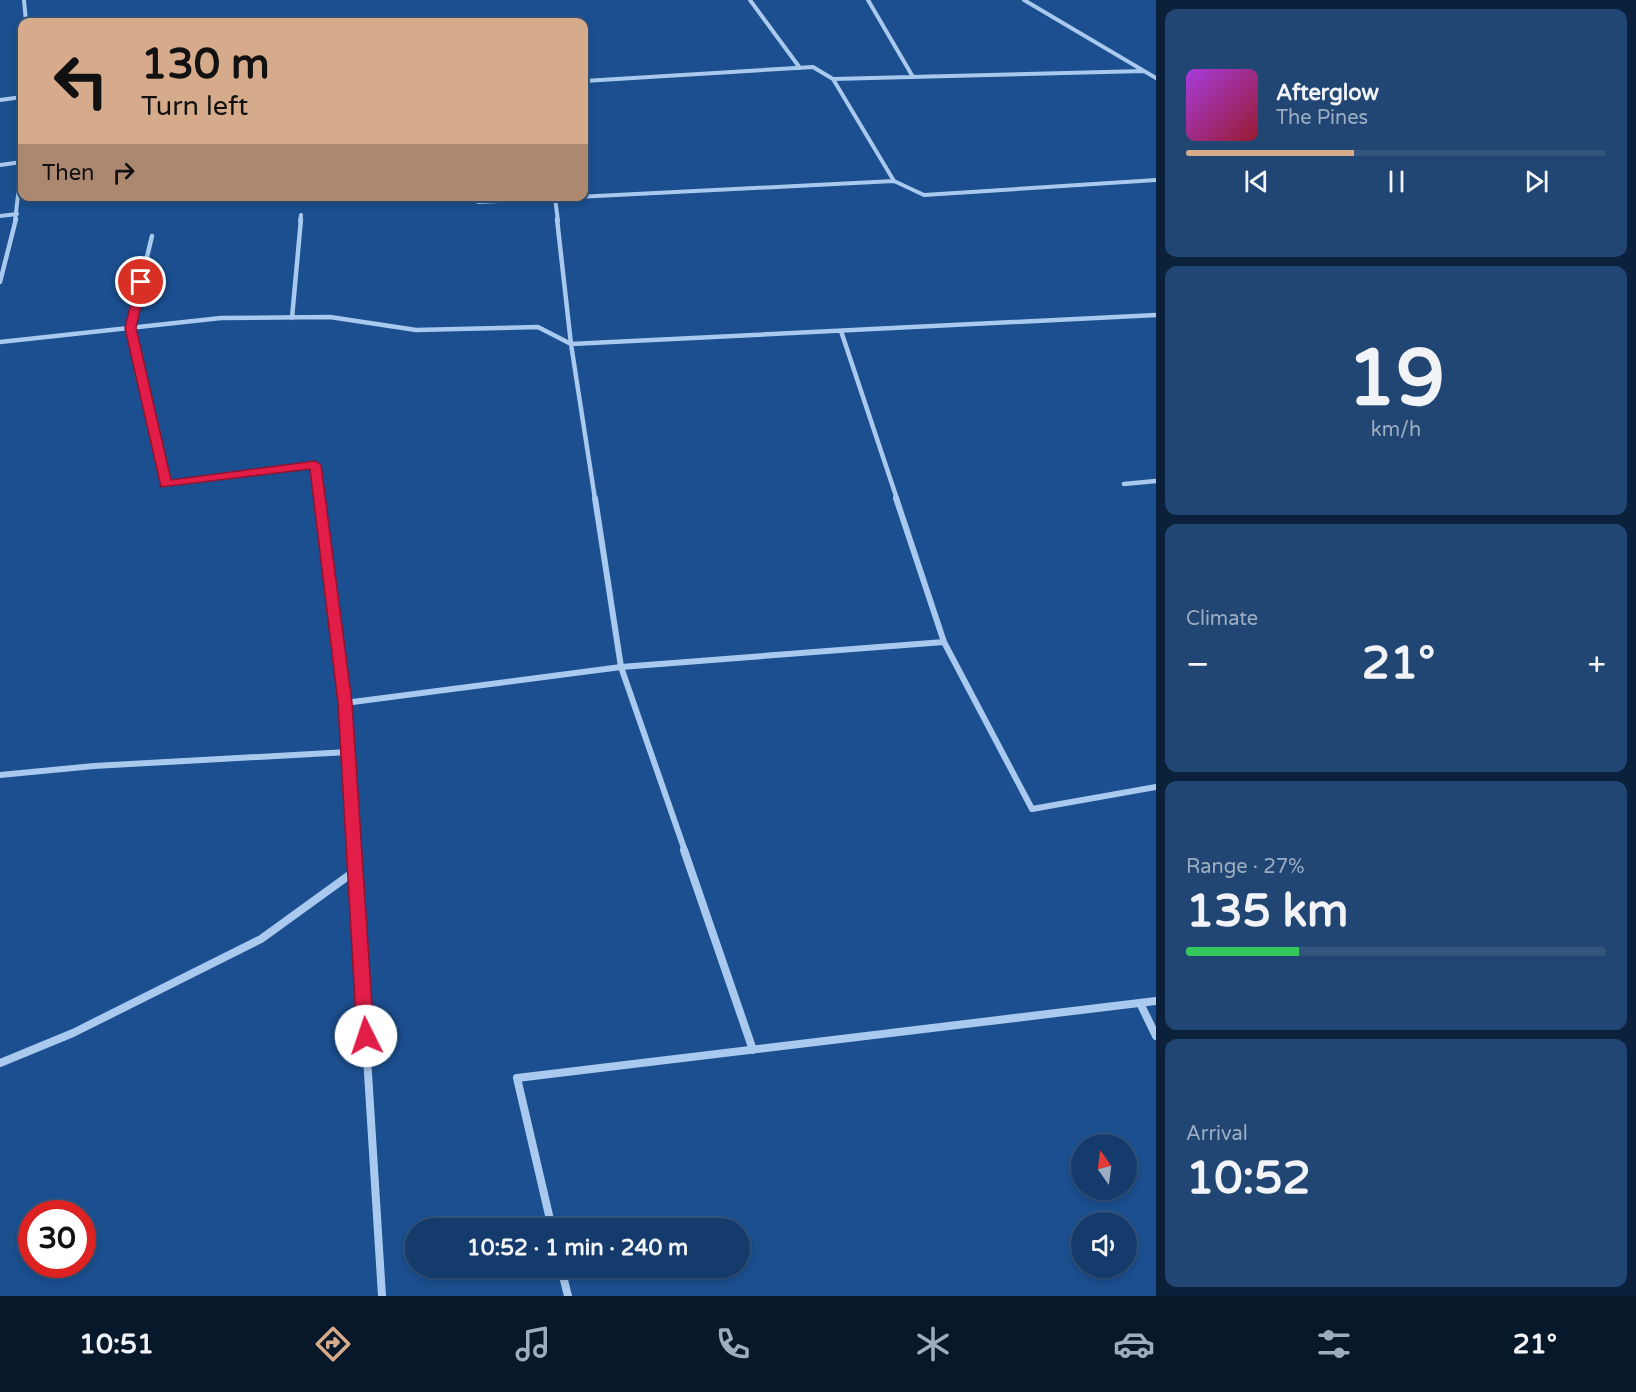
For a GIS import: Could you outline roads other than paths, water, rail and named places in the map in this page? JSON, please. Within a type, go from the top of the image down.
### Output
[{"type":"street","points":[[24,0],[26,18]]},
{"type":"street","points":[[750,0],[800,68]]},
{"type":"street","points":[[868,0],[914,77]]},
{"type":"street","points":[[1024,0],[1156,78]]},
{"type":"street","points":[[588,81],[813,67],[833,79],[894,181]]},
{"type":"street","points":[[833,79],[1144,71]]},
{"type":"street","points":[[0,100],[18,98]]},
{"type":"street","points":[[0,165],[18,163]]},
{"type":"street","points":[[588,196],[894,181],[924,195],[1156,180]]},
{"type":"street","points":[[0,282],[19,201]]},
{"type":"street","points":[[478,202],[497,201]]},
{"type":"street","points":[[555,201],[571,344],[621,667],[753,1050]]},
{"type":"street","points":[[0,216],[17,214]]},
{"type":"street","points":[[292,318],[301,215]]},
{"type":"street","points":[[152,236],[130,328],[166,484],[315,465],[345,703],[382,1296]]},
{"type":"street","points":[[0,342],[221,318],[330,317],[416,330],[538,327],[571,344],[1155,317]]},
{"type":"street","points":[[842,331],[944,642],[1032,809],[1156,787]]},
{"type":"street","points":[[1124,484],[1156,481]]},
{"type":"street","points":[[345,703],[621,667],[944,642]]},
{"type":"street","points":[[0,775],[94,766],[348,752]]},
{"type":"street","points":[[0,1063],[73,1033],[261,939],[355,871]]},
{"type":"street","points":[[550,1218],[517,1078],[1156,1001]]},
{"type":"street","points":[[1140,1003],[1156,1036]]},
{"type":"street","points":[[564,1278],[568,1296]]}]
